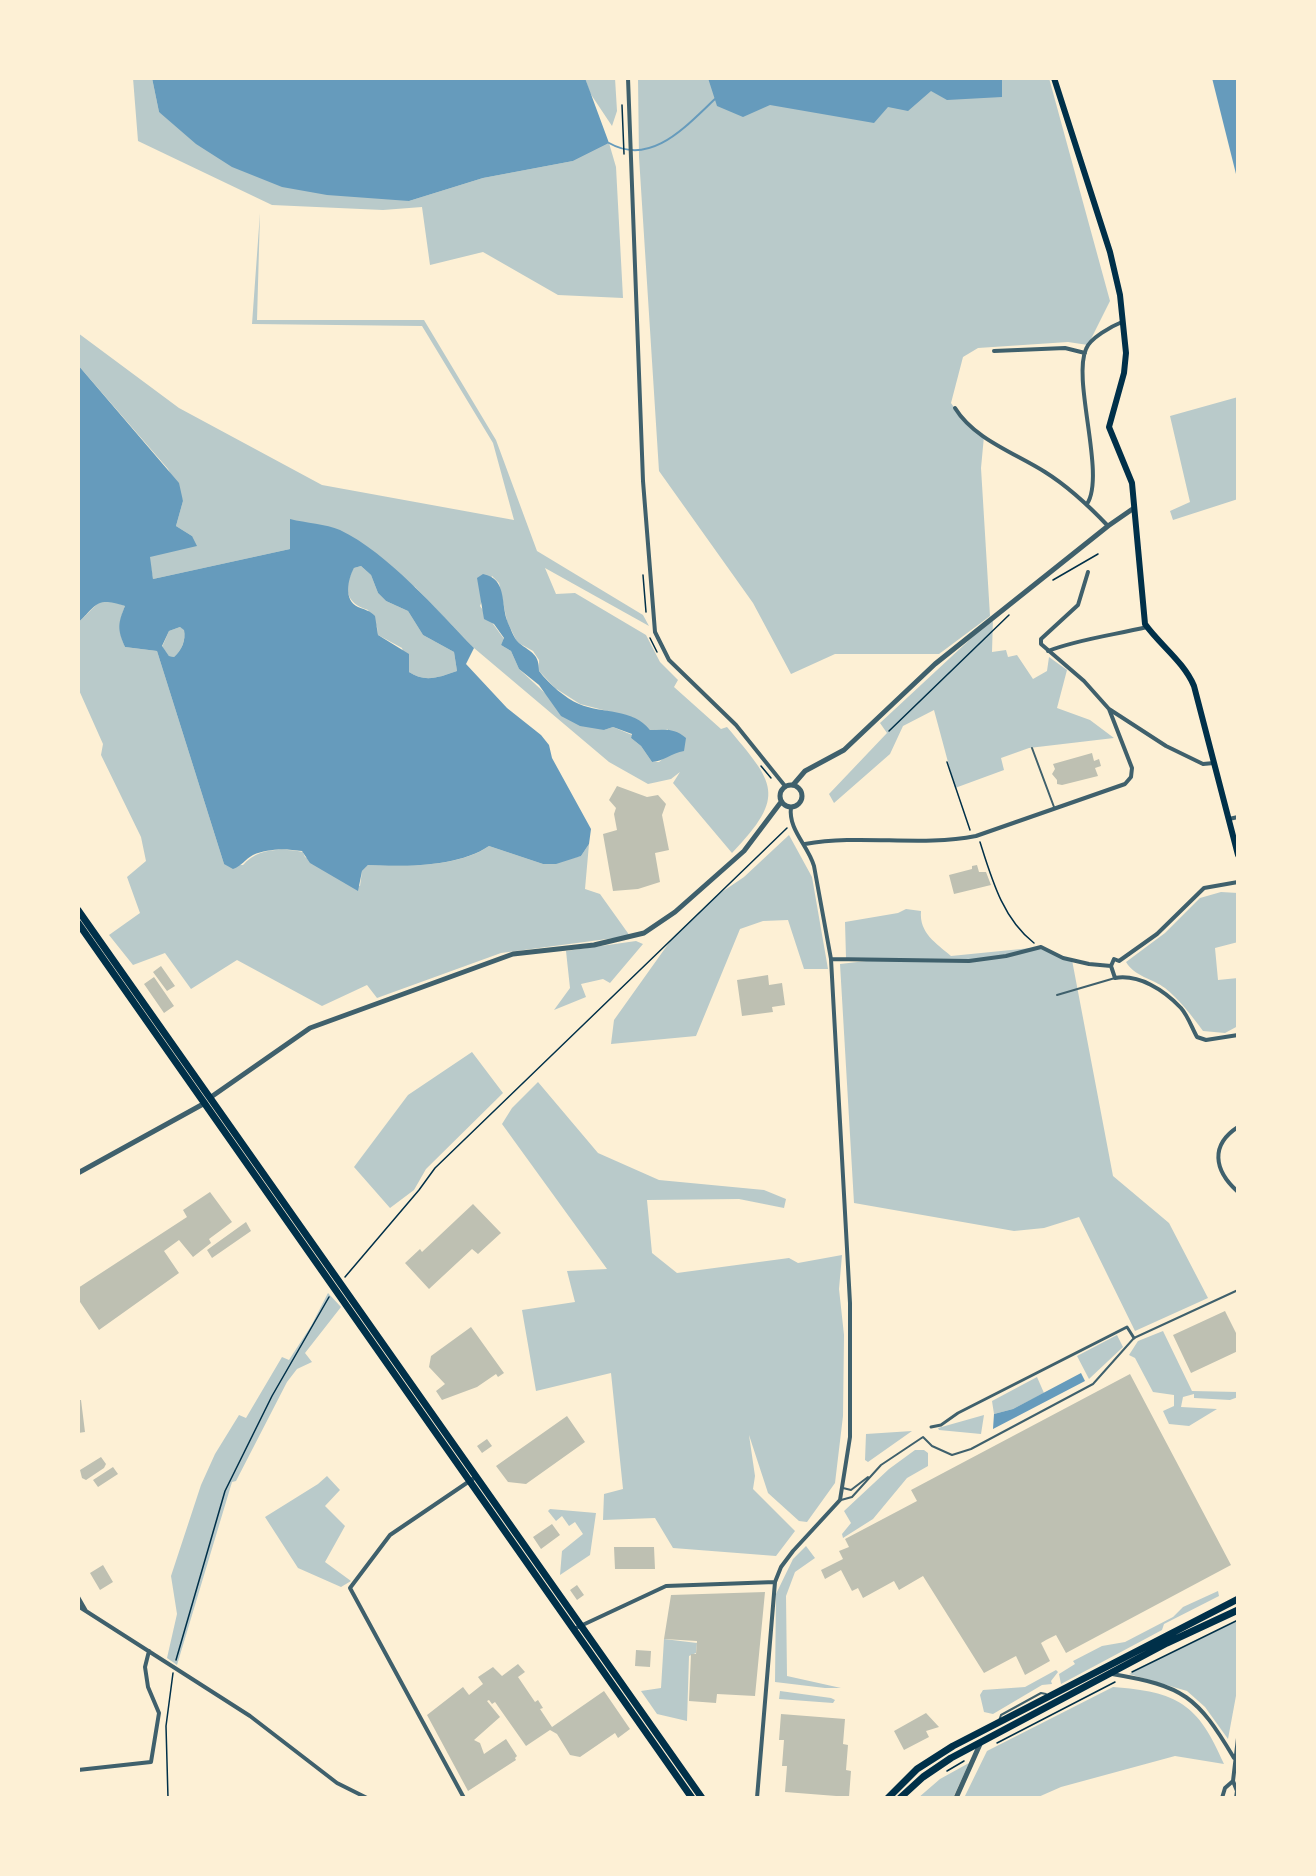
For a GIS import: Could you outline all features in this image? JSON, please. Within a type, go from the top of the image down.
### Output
[{"type":"main road","points":[[1054,78],[1110,252],[1123,321],[1124,373],[1109,422],[1132,483],[1142,610],[1148,627],[1190,676],[1238,855]]},
{"type":"main road","points":[[78,910],[702,1798]]},
{"type":"main road","points":[[78,923],[692,1798]]},
{"type":"main road","points":[[888,1798],[917,1769],[998,1722],[1238,1599]]},
{"type":"main road","points":[[900,1798],[923,1777],[981,1742],[1167,1643],[1238,1610]]},
{"type":"street","points":[[628,78],[643,482],[655,632],[669,660],[736,725],[784,786]]},
{"type":"street","points":[[1087,504],[1090,498],[1092,474],[1084,383],[1085,353],[1088,345],[1123,321]]},
{"type":"street","points":[[994,351],[1065,348],[1085,353]]},
{"type":"street","points":[[955,408],[960,416],[990,440],[1044,472],[1087,504],[1108,526]]},
{"type":"street","points":[[793,785],[805,771],[844,750],[935,664],[1108,526],[1134,508]]},
{"type":"street","points":[[1088,572],[1078,605],[1041,639],[1041,644],[1084,681],[1109,709],[1166,746],[1203,764],[1215,763]]},
{"type":"street","points":[[1048,651],[1069,643],[1087,642],[1148,627]]},
{"type":"street","points":[[805,844],[858,840],[953,841],[972,837],[1125,784],[1131,777],[1132,768],[1109,709]]},
{"type":"street","points":[[793,785],[800,790],[802,795],[799,804],[791,807],[781,802],[779,795],[784,786],[793,785]]},
{"type":"street","points":[[78,1173],[204,1103],[310,1028],[513,954],[594,945],[645,933],[675,912],[744,850],[781,802]]},
{"type":"street","points":[[757,1798],[775,1582],[787,1559],[840,1500],[850,1437],[850,1303],[831,959],[814,866],[805,844],[791,824],[791,807]]},
{"type":"street","points":[[1228,819],[1238,817]]},
{"type":"street","points":[[1237,1034],[1206,1040],[1197,1037],[1181,1009],[1150,985],[1131,976],[1115,978],[1111,966],[1114,959],[1119,961],[1157,934],[1204,888],[1238,882]]},
{"type":"street","points":[[831,959],[969,961],[1006,956],[1041,947],[1063,958],[1111,966]]},
{"type":"street","points":[[1237,1191],[1226,1181],[1218,1155],[1221,1142],[1238,1127]]},
{"type":"street","points":[[931,1427],[941,1425],[958,1413],[1128,1327],[1134,1338]]},
{"type":"street","points":[[464,1798],[351,1588],[390,1535],[477,1476]]},
{"type":"street","points":[[574,1629],[666,1586],[775,1582]]},
{"type":"street","points":[[78,1597],[87,1611]]},
{"type":"street","points":[[78,1606],[250,1716],[337,1783],[367,1798]]},
{"type":"street","points":[[78,1770],[151,1762],[159,1713],[148,1687],[144,1667],[149,1651]]},
{"type":"street","points":[[1112,1674],[1165,1686],[1196,1702],[1205,1712],[1234,1758]]},
{"type":"street","points":[[1236,1798],[1234,1758],[1238,1738]]},
{"type":"street","points":[[956,1798],[981,1742]]},
{"type":"street","points":[[1222,1798],[1225,1788],[1235,1781]]},
{"type":"lane","points":[[1032,748],[1054,807]]},
{"type":"lane","points":[[1057,995],[1115,978]]},
{"type":"lane","points":[[840,1500],[852,1497],[881,1465],[923,1437],[932,1446],[958,1455],[1093,1384],[1134,1338],[1238,1290]]},
{"type":"lane","points":[[841,1488],[851,1490],[861,1479],[871,1476]]},
{"type":"path","points":[[623,134],[624,155]]},
{"type":"path","points":[[1049,582],[1098,554]]},
{"type":"path","points":[[643,567],[647,617]]},
{"type":"path","points":[[889,731],[1016,609]]},
{"type":"path","points":[[649,632],[650,639],[663,660]]},
{"type":"path","points":[[758,762],[766,776],[784,786]]},
{"type":"path","points":[[947,762],[972,837]]},
{"type":"path","points":[[344,1278],[435,1168],[791,824]]},
{"type":"path","points":[[978,835],[993,883],[1006,910],[1016,927],[1041,947]]},
{"type":"path","points":[[168,1798],[166,1726],[174,1667],[225,1491],[272,1396],[294,1356],[313,1329],[327,1299]]},
{"type":"path","points":[[994,1744],[1238,1620]]},
{"type":"path","points":[[939,1775],[976,1755]]},
{"type":"shaded area","points":[[133,78],[152,78],[159,112],[409,201],[483,178],[573,161],[609,143],[616,167],[623,298],[558,295],[483,252],[430,265],[422,207],[383,210],[272,205],[138,141]]},
{"type":"shaded area","points":[[585,78],[615,78],[617,111],[612,126],[590,93]]},
{"type":"shaded area","points":[[638,78],[1049,78],[1110,301],[1088,345],[1068,342],[978,348],[963,357],[951,403],[960,416],[984,436],[981,468],[990,616],[939,654],[835,654],[791,674],[753,603],[659,471],[639,157]]},
{"type":"shaded area","points":[[260,213],[257,320],[424,320],[496,440],[537,551],[643,615],[649,626],[545,568],[556,594],[575,593],[646,635],[660,662],[678,680],[674,687],[721,729],[727,727],[764,776],[768,789],[767,802],[761,817],[732,853],[673,783],[680,772],[671,779],[648,784],[609,762],[474,648],[415,587],[290,520],[290,549],[153,579],[149,557],[192,536],[176,526],[183,501],[168,469],[78,365],[78,333],[179,408],[322,485],[514,520],[493,443],[422,326],[252,324]],"holes":[[[492,576],[499,583],[507,621],[517,642],[533,651],[539,660],[539,671],[555,688],[580,704],[634,718],[650,730],[668,729],[670,753],[659,762],[652,762],[641,746],[631,738],[632,735],[613,727],[604,730],[548,696],[519,669],[511,651],[501,645],[504,639],[480,606]]]},
{"type":"shaded area","points":[[1238,397],[1238,499],[1173,520],[1170,511],[1190,502],[1170,416]]},
{"type":"shaded area","points":[[361,566],[371,575],[378,593],[386,601],[408,611],[423,635],[454,652],[457,671],[427,678],[409,672],[402,648],[378,635],[377,627],[368,610],[355,603],[348,594],[350,575],[354,568]]},
{"type":"shaded area","points":[[110,600],[125,606],[120,626],[125,647],[157,651],[224,864],[243,865],[263,852],[286,850],[303,852],[305,857],[360,886],[362,871],[368,865],[398,866],[447,862],[477,853],[489,846],[543,864],[581,856],[589,844],[585,889],[600,894],[630,936],[501,953],[377,998],[367,985],[322,1006],[237,960],[191,989],[165,953],[133,965],[109,935],[140,913],[127,877],[146,861],[141,837],[101,755],[103,744],[78,688],[78,623],[98,603]]},
{"type":"shaded area","points":[[993,618],[992,652],[1006,650],[1008,657],[1017,655],[1033,679],[1047,671],[1049,657],[1067,670],[1057,708],[1090,720],[1114,738],[1029,748],[1001,758],[1004,770],[955,788],[934,710],[903,726],[890,754],[834,803],[829,794],[887,733],[880,723]]},
{"type":"shaded area","points":[[180,627],[184,629],[183,644],[174,657],[169,656],[162,647],[169,631]]},
{"type":"shaded area","points":[[789,835],[812,877],[828,969],[804,969],[788,920],[763,921],[740,929],[696,1036],[611,1044],[614,1020],[671,940],[716,896],[744,877]]},
{"type":"shaded area","points":[[1221,892],[1238,893],[1238,942],[1215,948],[1218,980],[1238,978],[1238,1026],[1225,1033],[1203,1031],[1186,1008],[1170,993],[1134,971],[1126,962],[1165,933],[1200,898]]},
{"type":"shaded area","points":[[906,909],[921,911],[921,919],[926,931],[934,942],[951,956],[1041,947],[1072,960],[1113,1176],[1169,1223],[1208,1298],[1135,1331],[1079,1217],[1044,1228],[1014,1231],[854,1203],[840,964],[866,961],[846,958],[845,922],[898,913]]},
{"type":"shaded area","points":[[636,941],[643,944],[610,983],[603,979],[581,984],[586,997],[554,1010],[570,988],[566,951]]},
{"type":"shaded area","points":[[472,1052],[503,1093],[426,1169],[414,1190],[390,1208],[354,1167],[408,1095]]},
{"type":"shaded area","points":[[538,1082],[598,1153],[659,1180],[764,1190],[786,1199],[784,1208],[739,1199],[647,1200],[652,1253],[677,1273],[789,1258],[798,1263],[842,1255],[839,1289],[844,1335],[843,1416],[835,1483],[807,1522],[799,1521],[768,1493],[749,1435],[755,1476],[753,1489],[795,1531],[776,1556],[673,1548],[655,1518],[603,1520],[604,1494],[623,1489],[611,1373],[536,1391],[522,1310],[575,1302],[567,1271],[607,1269],[502,1124],[512,1108]]},
{"type":"shaded area","points":[[328,1293],[341,1307],[305,1353],[312,1362],[297,1369],[287,1382],[236,1481],[232,1482],[177,1665],[167,1658],[177,1614],[171,1576],[201,1485],[215,1454],[239,1415],[246,1418],[282,1357],[289,1360],[311,1326]]},
{"type":"shaded area","points":[[1163,1331],[1192,1391],[1238,1392],[1238,1397],[1230,1400],[1194,1398],[1194,1394],[1183,1397],[1181,1407],[1217,1409],[1189,1426],[1169,1424],[1163,1411],[1174,1406],[1174,1395],[1153,1392],[1135,1358],[1129,1355],[1138,1341]]},
{"type":"shaded area","points":[[1117,1335],[1123,1347],[1089,1379],[1077,1356]]},
{"type":"shaded area","points":[[1037,1377],[1044,1393],[1013,1409],[994,1414],[992,1401]]},
{"type":"shaded area","points":[[984,1415],[981,1434],[939,1430],[938,1428]]},
{"type":"shaded area","points":[[912,1431],[868,1462],[865,1460],[866,1434]]},
{"type":"shaded area","points":[[915,1450],[924,1450],[928,1453],[928,1466],[907,1478],[873,1519],[843,1538],[842,1534],[851,1523],[844,1511],[889,1469]]},
{"type":"shaded area","points":[[327,1476],[340,1490],[325,1506],[345,1526],[325,1562],[351,1581],[341,1587],[298,1568],[265,1517]]},
{"type":"shaded area","points":[[550,1509],[596,1513],[590,1555],[560,1575],[562,1551],[583,1534],[575,1522],[569,1526],[562,1516],[556,1521],[548,1511]]},
{"type":"shaded area","points":[[806,1546],[815,1558],[795,1572],[786,1596],[787,1676],[841,1688],[775,1682],[776,1594],[793,1559]]},
{"type":"shaded area","points":[[1218,1591],[1219,1596],[1164,1624],[1162,1630],[1061,1684],[1059,1674],[1075,1664],[1073,1661],[1102,1646],[1125,1642],[1173,1617],[1183,1607]]},
{"type":"shaded area","points":[[1235,1622],[1238,1623],[1238,1685],[1228,1739],[1205,1707],[1187,1691],[1129,1674]]},
{"type":"shaded area","points":[[664,1639],[697,1643],[696,1653],[689,1656],[687,1721],[657,1714],[641,1691],[661,1688]]},
{"type":"shaded area","points":[[1056,1670],[1058,1672],[1051,1681],[1052,1684],[1042,1685],[993,1714],[984,1712],[980,1695],[983,1690],[1025,1687]]},
{"type":"shaded area","points":[[1113,1687],[1154,1693],[1169,1697],[1183,1705],[1205,1727],[1224,1764],[1175,1756],[1061,1787],[1036,1798],[964,1798],[987,1751]]},
{"type":"shaded area","points":[[780,1691],[835,1700],[833,1703],[779,1699]]},
{"type":"shaded area","points":[[969,1763],[953,1798],[918,1798],[940,1779]]},
{"type":"water","points":[[152,78],[585,78],[609,143],[573,161],[483,178],[409,201],[327,195],[282,187],[232,167],[196,144],[159,112]]},
{"type":"water","points":[[708,78],[1002,78],[1002,97],[947,100],[931,91],[908,111],[888,107],[874,123],[770,105],[743,117],[717,106]]},
{"type":"water","points":[[1212,78],[1238,78],[1238,182]]},
{"type":"water","points":[[78,365],[179,483],[183,501],[176,526],[192,536],[197,546],[150,557],[153,579],[290,549],[290,519],[334,528],[358,540],[394,567],[474,648],[466,664],[507,708],[541,735],[549,745],[552,758],[591,829],[589,844],[581,856],[556,864],[543,864],[489,846],[477,853],[447,862],[397,866],[368,865],[362,871],[358,891],[310,863],[302,851],[265,851],[253,855],[233,869],[224,864],[157,651],[125,647],[119,626],[125,606],[103,602],[94,606],[78,623]],"holes":[[[361,566],[371,575],[378,593],[386,601],[408,611],[423,635],[454,652],[457,671],[427,678],[409,672],[409,654],[378,635],[375,616],[350,600],[348,589],[350,578],[354,568]],[[180,627],[184,630],[183,645],[174,657],[169,656],[162,646],[169,631]]]},
{"type":"water","points":[[483,574],[491,577],[500,587],[508,623],[516,639],[534,654],[538,661],[539,671],[558,690],[579,704],[635,718],[650,730],[665,729],[678,732],[686,738],[684,751],[652,762],[641,746],[631,738],[632,734],[613,727],[604,730],[580,726],[561,716],[539,685],[519,669],[511,651],[501,645],[504,638],[494,624],[484,619],[477,578]]},
{"type":"water","points":[[1081,1373],[1085,1381],[993,1429],[994,1414],[1013,1409]]},
{"type":"building","points":[[1092,753],[1094,761],[1099,759],[1101,766],[1095,768],[1098,776],[1062,785],[1057,784],[1052,774],[1055,769],[1053,764]]},
{"type":"building","points":[[617,786],[647,797],[658,795],[666,804],[662,815],[669,850],[655,853],[660,882],[638,889],[613,891],[603,834],[617,830],[614,814],[616,808],[609,800]]},
{"type":"building","points":[[977,865],[979,872],[986,872],[991,885],[954,894],[949,875],[972,869],[972,866]]},
{"type":"building","points":[[161,966],[175,986],[167,991],[153,972]]},
{"type":"building","points":[[768,975],[769,985],[782,983],[785,1005],[772,1007],[773,1012],[742,1016],[737,980]]},
{"type":"building","points":[[154,977],[174,1006],[164,1013],[144,984]]},
{"type":"building","points":[[210,1192],[232,1222],[209,1239],[211,1243],[193,1257],[179,1240],[164,1251],[179,1273],[99,1330],[78,1299],[78,1288],[187,1217],[183,1210]]},
{"type":"building","points":[[473,1204],[501,1233],[478,1254],[472,1249],[429,1289],[405,1263],[420,1249],[422,1252]]},
{"type":"building","points":[[246,1222],[251,1231],[212,1258],[207,1250]]},
{"type":"building","points":[[1225,1311],[1238,1337],[1238,1351],[1191,1373],[1173,1335]]},
{"type":"building","points":[[471,1327],[504,1373],[498,1377],[496,1374],[477,1387],[442,1400],[436,1391],[445,1384],[429,1367],[431,1356]]},
{"type":"building","points":[[1130,1374],[1231,1565],[1066,1653],[1056,1635],[1046,1640],[1041,1643],[1050,1661],[1025,1675],[1016,1656],[984,1673],[923,1576],[899,1590],[894,1581],[863,1598],[858,1588],[852,1591],[841,1570],[825,1579],[821,1570],[843,1559],[839,1551],[849,1547],[845,1539],[917,1501],[911,1490]]},
{"type":"building","points":[[78,1400],[81,1400],[85,1432],[78,1433]]},
{"type":"building","points":[[567,1416],[585,1442],[526,1484],[508,1482],[496,1466]]},
{"type":"building","points":[[487,1439],[492,1446],[482,1453],[477,1446]]},
{"type":"building","points":[[101,1457],[106,1464],[104,1468],[86,1480],[82,1478],[80,1470]]},
{"type":"building","points":[[113,1467],[118,1474],[98,1487],[93,1480]]},
{"type":"building","points":[[552,1524],[560,1535],[541,1549],[533,1537]]},
{"type":"building","points":[[614,1547],[654,1547],[655,1569],[615,1569]]},
{"type":"building","points":[[103,1565],[113,1582],[100,1590],[90,1573]]},
{"type":"building","points":[[577,1585],[584,1595],[577,1600],[570,1590]]},
{"type":"building","points":[[765,1592],[755,1696],[717,1694],[716,1703],[689,1701],[691,1654],[696,1654],[697,1641],[664,1639],[671,1595]]},
{"type":"building","points":[[636,1650],[651,1651],[650,1667],[635,1666]]},
{"type":"building","points":[[518,1664],[525,1672],[518,1677],[535,1702],[538,1700],[543,1708],[540,1709],[552,1727],[604,1691],[630,1729],[618,1738],[615,1733],[580,1757],[570,1755],[557,1734],[550,1730],[526,1746],[495,1702],[492,1704],[489,1700],[487,1701],[500,1717],[474,1740],[480,1743],[484,1754],[506,1739],[517,1756],[516,1760],[468,1791],[427,1715],[463,1687],[469,1695],[483,1684],[478,1677],[493,1667],[502,1676]]},
{"type":"building","points":[[926,1713],[939,1727],[926,1731],[929,1737],[904,1750],[894,1731]]},
{"type":"building","points":[[781,1714],[845,1719],[843,1744],[848,1745],[846,1770],[851,1771],[849,1797],[785,1792],[787,1766],[782,1766],[784,1740],[779,1740]]},
{"type":"waterway","points":[[609,143],[624,149],[639,150],[653,147],[680,131],[715,99]]}]
